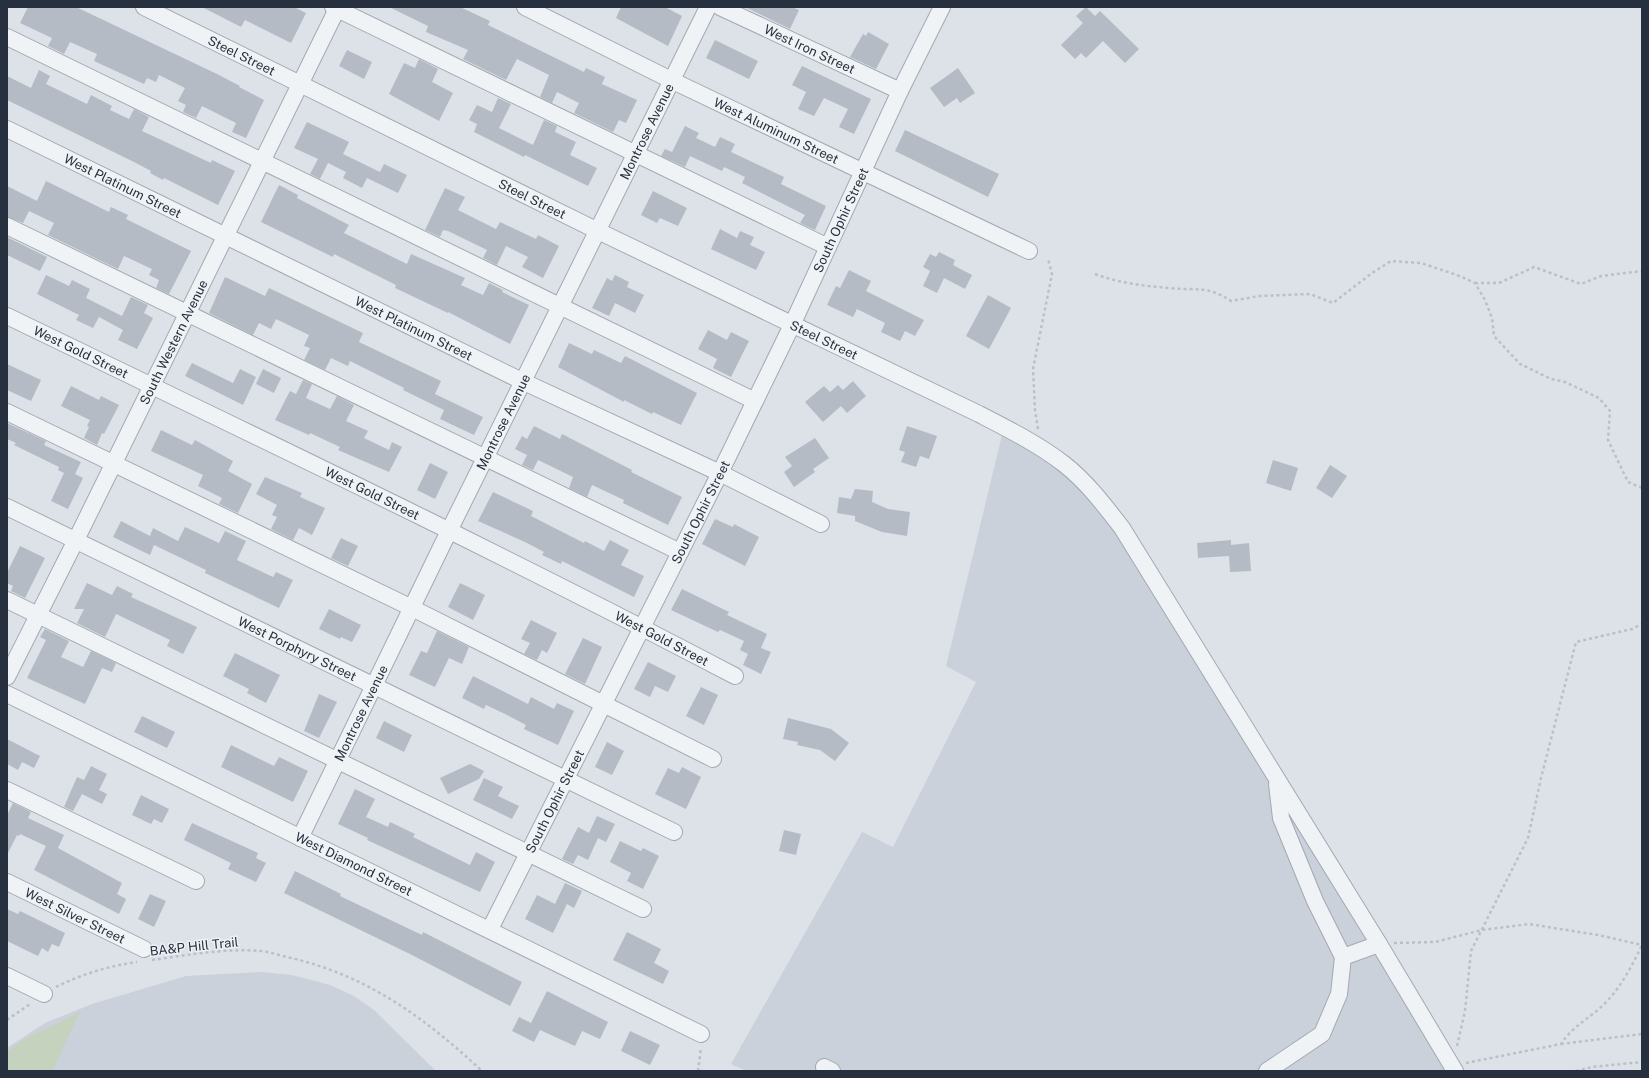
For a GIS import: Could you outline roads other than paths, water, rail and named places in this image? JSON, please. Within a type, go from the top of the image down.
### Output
[{"type":"street","name":"Steel Street","points":[[144,7],[598,231],[922,386],[998,424],[1042,449],[1065,465],[1098,497],[1122,528],[1454,1068]]},
{"type":"street","name":"West Aluminum Street","points":[[525,7],[673,81],[1029,251]]},
{"type":"street","name":"Montrose Avenue","points":[[300,838],[449,531],[673,81],[708,7]]},
{"type":"street","name":"West Iron Street","points":[[720,7],[900,91]]},
{"type":"street","name":"South Ophir Street","points":[[490,929],[720,473],[792,325],[900,91],[942,7]]},
{"type":"street","name":"South Western Avenue","points":[[7,677],[226,236],[336,8]]},
{"type":"street","points":[[336,8],[828,247]]},
{"type":"street","points":[[7,37],[755,401]]},
{"type":"street","name":"West Platinum Street","points":[[7,129],[524,382],[720,473],[821,524]]},
{"type":"street","points":[[7,226],[680,552]]},
{"type":"street","name":"West Gold Street","points":[[7,316],[449,531],[642,627],[735,676]]},
{"type":"street","points":[[7,412],[412,608],[713,759]]},
{"type":"street","name":"West Porphyry Street","points":[[7,506],[567,778],[674,832]]},
{"type":"street","points":[[7,600],[643,909]]},
{"type":"street","name":"West Diamond Street","points":[[7,694],[300,838],[490,929],[701,1034]]},
{"type":"street","points":[[1267,1071],[1322,1034],[1340,994],[1343,957],[1315,901],[1281,818],[1276,780]]},
{"type":"street","points":[[7,790],[196,881]]},
{"type":"street","name":"West Silver Street","points":[[7,882],[145,957]]},
{"type":"street","points":[[1343,957],[1379,944]]},
{"type":"street","points":[[7,976],[44,994]]}]
